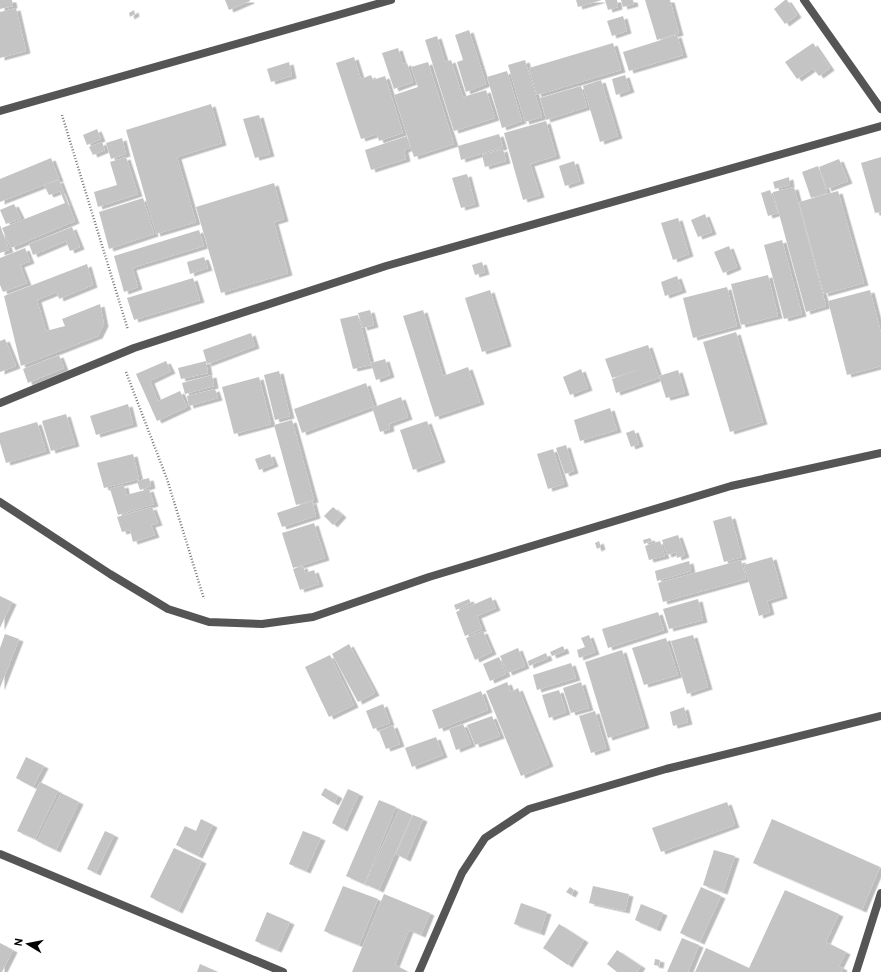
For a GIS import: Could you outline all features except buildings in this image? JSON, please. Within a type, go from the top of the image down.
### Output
[{"type":"street","points":[[0,111],[391,0]]},
{"type":"street","points":[[804,0],[881,108]]},
{"type":"street","points":[[0,403],[134,348],[386,266],[881,126]]},
{"type":"street","points":[[0,502],[110,574],[168,609],[209,622],[262,624],[313,617],[429,578],[730,486],[881,453]]},
{"type":"street","points":[[419,972],[462,873],[485,838],[529,809],[666,769],[881,716]]},
{"type":"street","points":[[0,854],[283,972]]},
{"type":"street","points":[[856,972],[881,893]]},
{"type":"path","points":[[56,95],[134,348]]},
{"type":"path","points":[[119,354],[167,479],[204,599],[209,622]]}]
